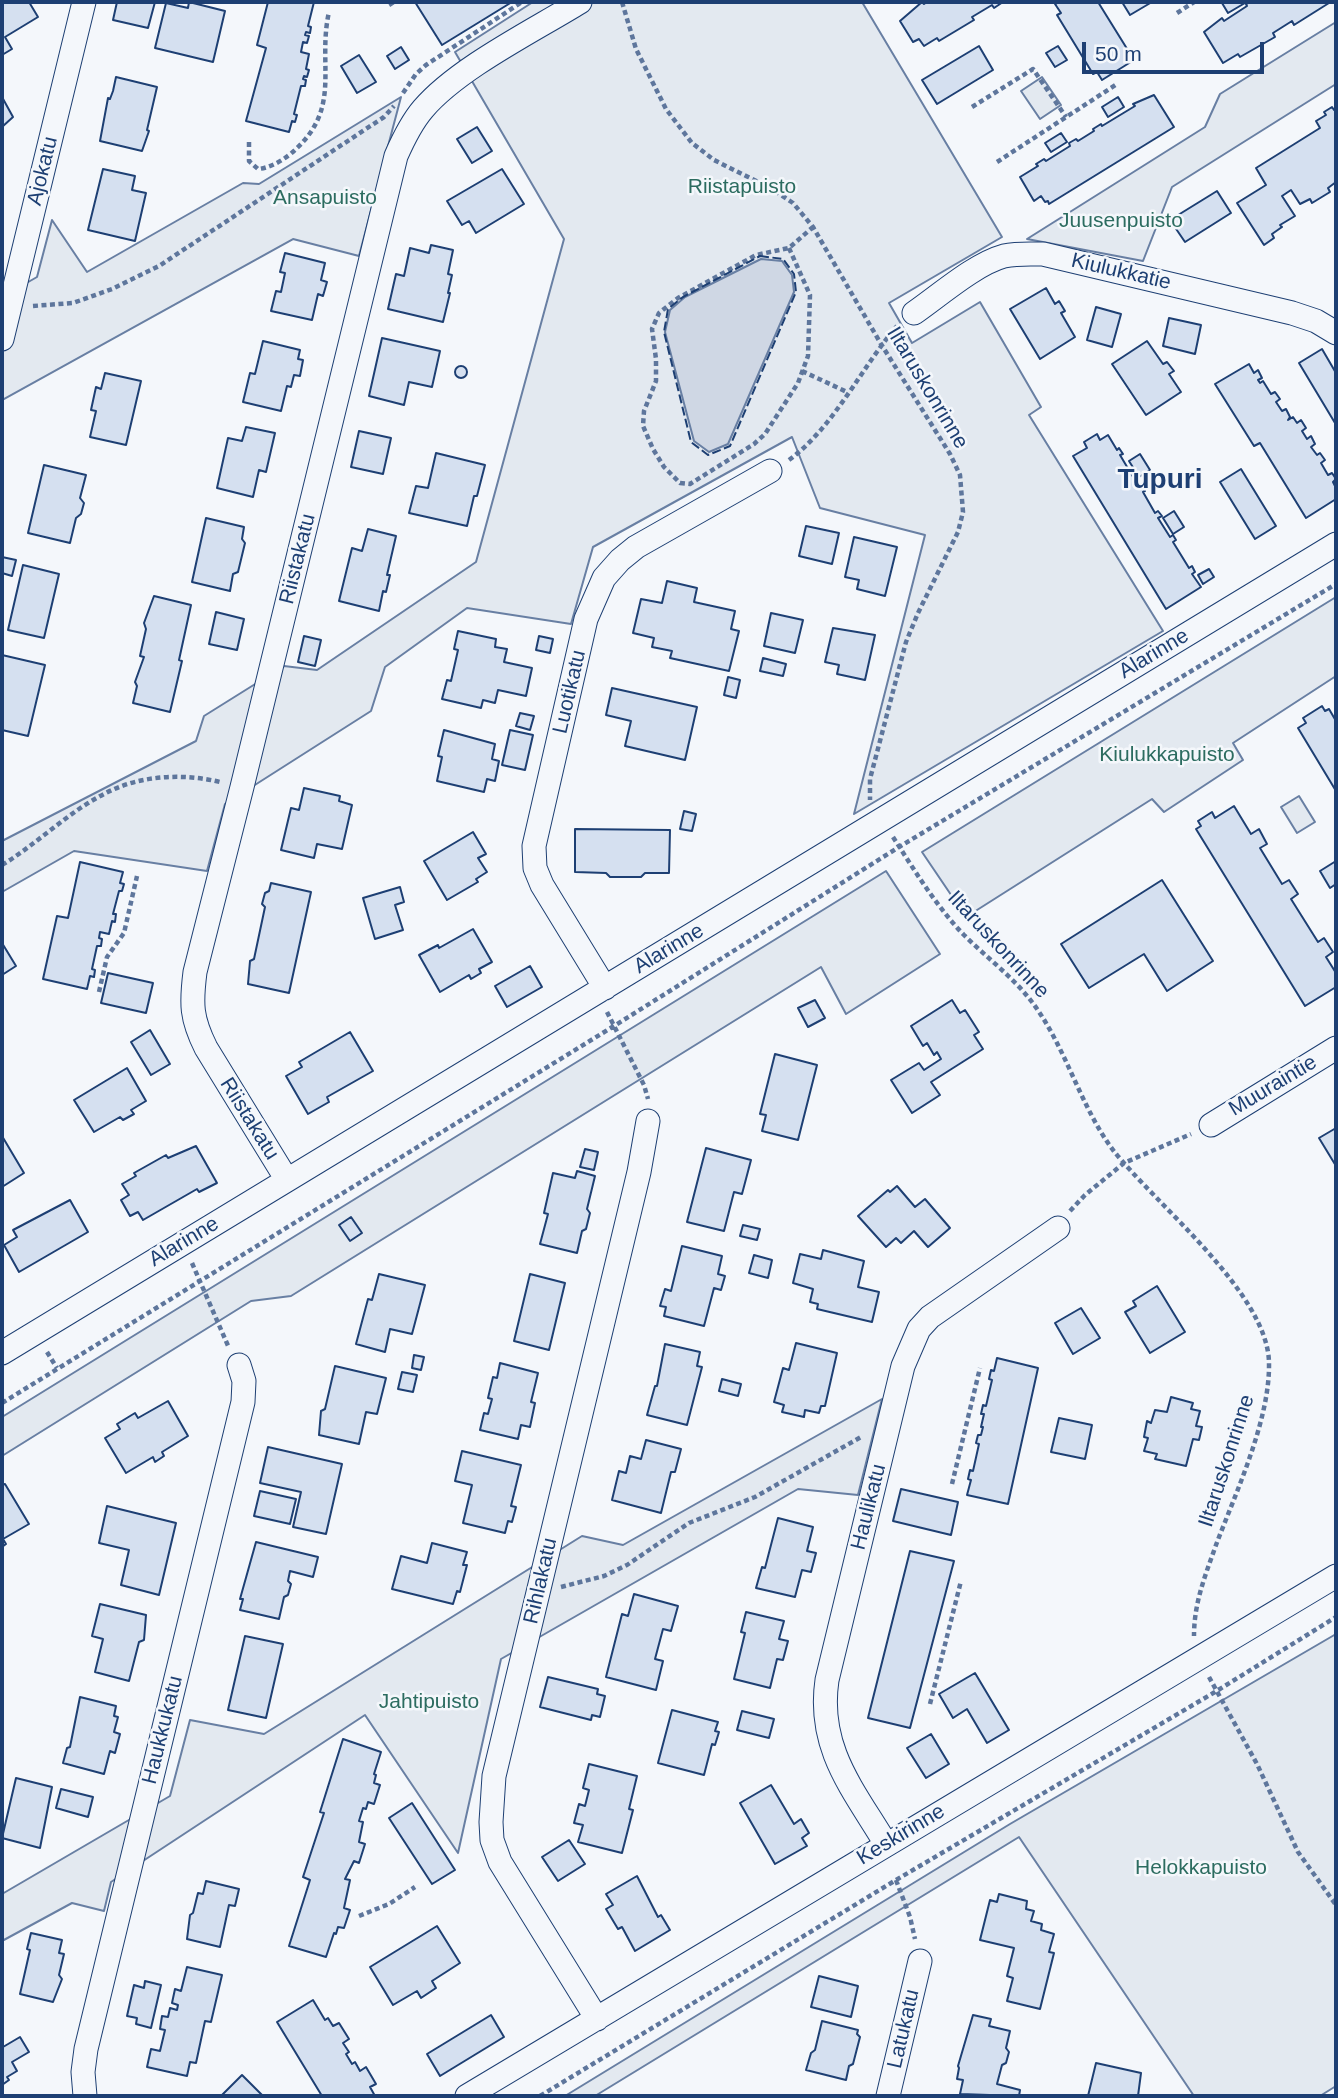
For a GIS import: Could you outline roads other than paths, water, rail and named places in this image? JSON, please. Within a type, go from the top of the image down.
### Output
[{"type":"street","name":"Ajokatu","points":[[2,339],[85,2]]},
{"type":"street","name":"Riistakatu","points":[[287,1180],[205,1048],[195,1025],[191,997],[396,156],[406,134],[422,110],[437,95],[470,70],[580,2]]},
{"type":"street","name":"Kiulukkatie","points":[[914,313],[979,268],[1001,257],[1020,253],[1044,254],[1292,313],[1316,321],[1336,333]]},
{"type":"street","name":"Luotikatu","points":[[601,990],[542,886],[535,868],[534,846],[586,620],[604,578],[636,547],[770,471]]},
{"type":"street","name":"Alarinne","points":[[2,1353],[1336,544]]},
{"type":"street","name":"Muuraintie","points":[[1211,1125],[1336,1048]]},
{"type":"street","name":"Rihlakatu","points":[[597,2018],[500,1862],[492,1840],[491,1804],[494,1776],[639,1172],[648,1121]]},
{"type":"street","name":"Haulikatu","points":[[886,1844],[841,1769],[830,1744],[824,1704],[827,1680],[903,1366],[919,1329],[930,1317],[1058,1228]]},
{"type":"street","name":"Haukkukatu","points":[[86,2096],[83,2072],[86,2049],[243,1402],[244,1381],[239,1365]]},
{"type":"street","name":"Keskirinne","points":[[467,2096],[1336,1576]]},
{"type":"street","name":"Latukatu","points":[[888,2096],[920,1961]]},
{"type":"district","name":"Tupuri","points":[[1160,480]]},
{"type":"park label","name":"Riistapuisto","points":[[742,187]]},
{"type":"park label","name":"Ansapuisto","points":[[325,198]]},
{"type":"park label","name":"Juusenpuisto","points":[[1121,221]]},
{"type":"park label","name":"Kiulukkapuisto","points":[[1167,755]]},
{"type":"park label","name":"Jahtipuisto","points":[[429,1702]]},
{"type":"park label","name":"Helokkapuisto","points":[[1201,1868]]}]
